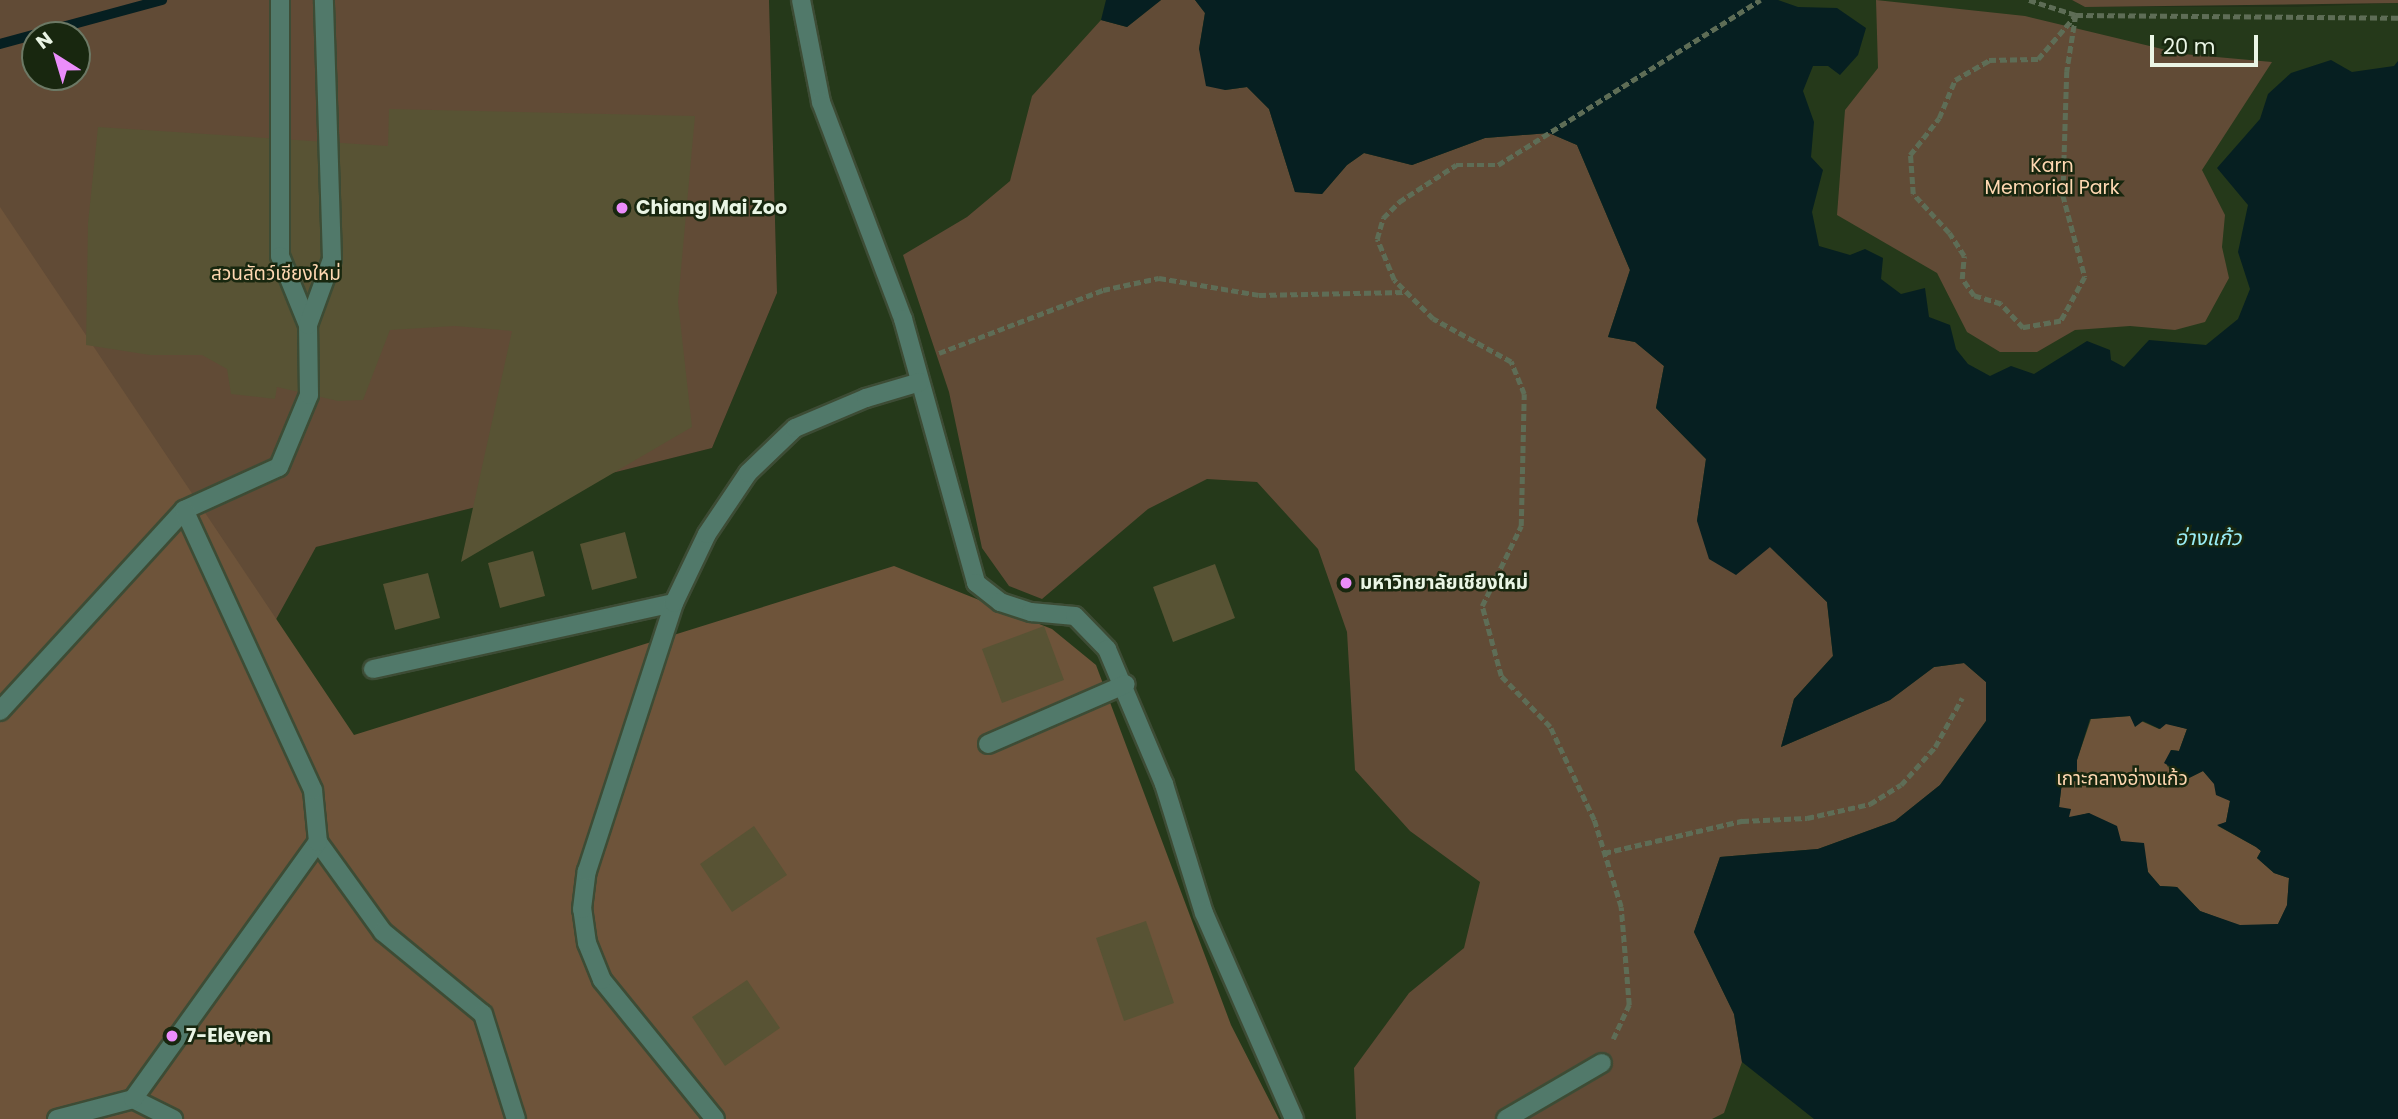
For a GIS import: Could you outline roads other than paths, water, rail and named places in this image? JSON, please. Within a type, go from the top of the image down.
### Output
[{"type":"street","points":[[0,711],[184,510],[279,467],[309,396],[308,325],[332,259],[324,0]]},
{"type":"street","points":[[801,0],[821,102],[899,307],[976,583],[1000,601],[1031,612],[1075,616],[1107,649],[1126,684],[1164,784],[1204,913],[1294,1119]]},
{"type":"street","points":[[281,2],[280,256],[308,325]]},
{"type":"street","points":[[715,1119],[602,980],[587,943],[582,909],[587,871],[674,603],[707,534],[766,452],[795,428],[866,398],[920,383]]},
{"type":"street","points":[[184,510],[313,790],[318,842],[383,932],[483,1014],[516,1119]]},
{"type":"street","points":[[373,669],[674,603]]},
{"type":"street","points":[[988,744],[1126,684]]},
{"type":"street","points":[[57,1119],[133,1099],[318,842]]},
{"type":"street","points":[[1506,1119],[1602,1063]]},
{"type":"street","points":[[133,1099],[173,1119]]},
{"type":"water","points":[[1106,0],[1161,0],[1127,27],[1101,20]]},
{"type":"water","name":"อ่างแก้ว","points":[[1195,0],[1778,0],[1798,7],[1837,8],[1866,28],[1858,55],[1840,75],[1828,66],[1813,66],[1803,91],[1814,122],[1811,157],[1823,170],[1812,212],[1819,246],[1850,255],[1865,249],[1883,258],[1881,279],[1901,294],[1925,288],[1929,317],[1950,325],[1956,349],[1968,364],[1990,376],[2011,366],[2034,374],[2087,341],[2110,350],[2111,360],[2124,367],[2149,340],[2206,345],[2238,319],[2250,289],[2238,252],[2248,205],[2217,168],[2260,119],[2268,94],[2291,73],[2331,60],[2352,72],[2394,66],[2398,61],[2398,1119],[1814,1119],[1742,1062],[1734,1014],[1694,932],[1720,857],[1818,849],[1895,821],[1940,785],[1986,721],[1986,682],[1964,663],[1934,667],[1890,700],[1781,747],[1794,699],[1833,656],[1827,602],[1770,547],[1736,575],[1709,559],[1697,521],[1706,459],[1656,408],[1664,366],[1635,342],[1608,337],[1630,270],[1577,145],[1549,133],[1485,138],[1412,165],[1364,153],[1347,165],[1322,194],[1295,192],[1269,109],[1247,87],[1225,90],[1206,86],[1199,49],[1205,13]],"holes":[[[2130,716],[2135,727],[2143,721],[2160,729],[2166,724],[2187,729],[2179,751],[2171,750],[2164,763],[2189,778],[2203,771],[2214,784],[2216,795],[2230,801],[2226,822],[2217,825],[2256,847],[2261,851],[2257,858],[2274,873],[2289,878],[2287,905],[2278,924],[2240,925],[2200,911],[2177,887],[2160,886],[2148,872],[2144,843],[2121,841],[2117,826],[2089,813],[2069,817],[2071,809],[2059,807],[2062,782],[2077,781],[2077,760],[2090,719]]]},
{"type":"waterway","points":[[0,44],[162,0]]},
{"type":"place","name":"Chiang Mai Zoo","points":[[622,208]]},
{"type":"place","name":"มหาวิทยาลัยเชียงใหม่","points":[[1346,583]]},
{"type":"place","name":"7-Eleven","points":[[172,1036]]},
{"type":"park label","name":"Karn Memorial Park","points":[[2052,177]]},
{"type":"park label","name":"สวนสัตว์เชียงใหม่","points":[[276,274]]},
{"type":"park label","name":"เกาะกลางอ่างแก้ว","points":[[2122,779]]}]
